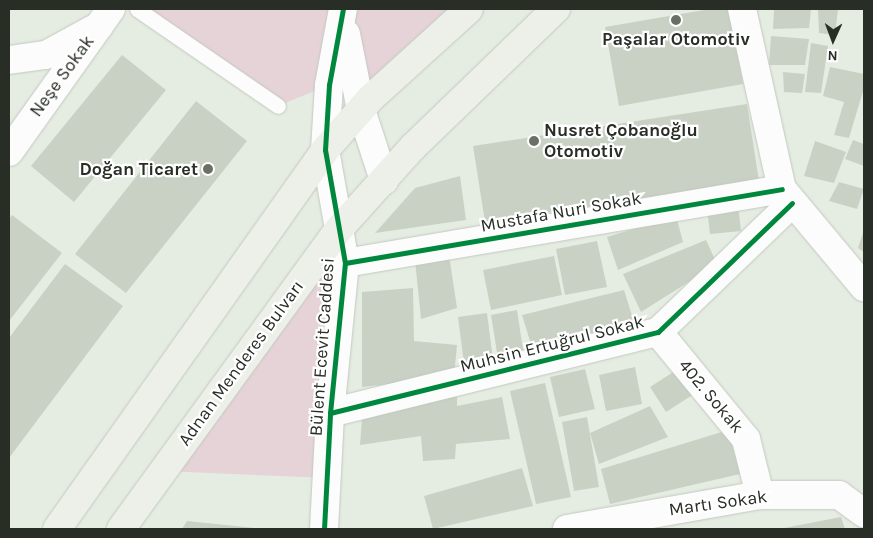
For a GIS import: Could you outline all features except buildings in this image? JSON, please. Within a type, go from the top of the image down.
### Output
[{"type":"main road","points":[[57,529],[324,150],[361,110],[469,9]]},
{"type":"main road","name":"Adnan Menderes Bulvarı","points":[[121,529],[340,228],[384,180],[556,9]]},
{"type":"street","points":[[742,9],[787,196],[864,287]]},
{"type":"street","points":[[343,12],[361,110],[384,180]]},
{"type":"street","name":"Bülent Ecevit Caddesi","points":[[324,529],[330,413],[345,263],[324,150],[329,85],[343,12]]},
{"type":"street","points":[[9,60],[46,55],[105,17]]},
{"type":"street","name":"Neşe Sokak","points":[[9,152],[105,17]]},
{"type":"street","name":"Mustafa Nuri Sokak","points":[[345,263],[787,196]]},
{"type":"street","name":"Muhsin Ertuğrul Sokak","points":[[330,413],[658,332],[787,196]]},
{"type":"street","name":"402. Sokak","points":[[658,332],[746,439],[760,495]]},
{"type":"street","name":"Martı Sokak","points":[[567,529],[625,523],[760,495],[839,495],[864,513]]},
{"type":"lane","points":[[136,9],[278,106]]},
{"type":"shaded area","points":[[137,9],[469,9],[371,98],[354,81],[329,85],[278,106]]},
{"type":"shaded area","points":[[340,228],[328,478],[162,471]]},
{"type":"cycle path","points":[[324,529],[330,413],[345,263],[325,150],[329,85],[343,9]]},
{"type":"cycle path","points":[[345,263],[782,189]]},
{"type":"cycle path","points":[[330,413],[658,332],[792,203]]},
{"type":"place","name":"Paşalar Otomotiv","points":[[676,20]]},
{"type":"place","name":"Nusret Çobanoğlu Otomotiv","points":[[534,141]]},
{"type":"place","name":"Doğan Ticaret","points":[[208,169]]}]
